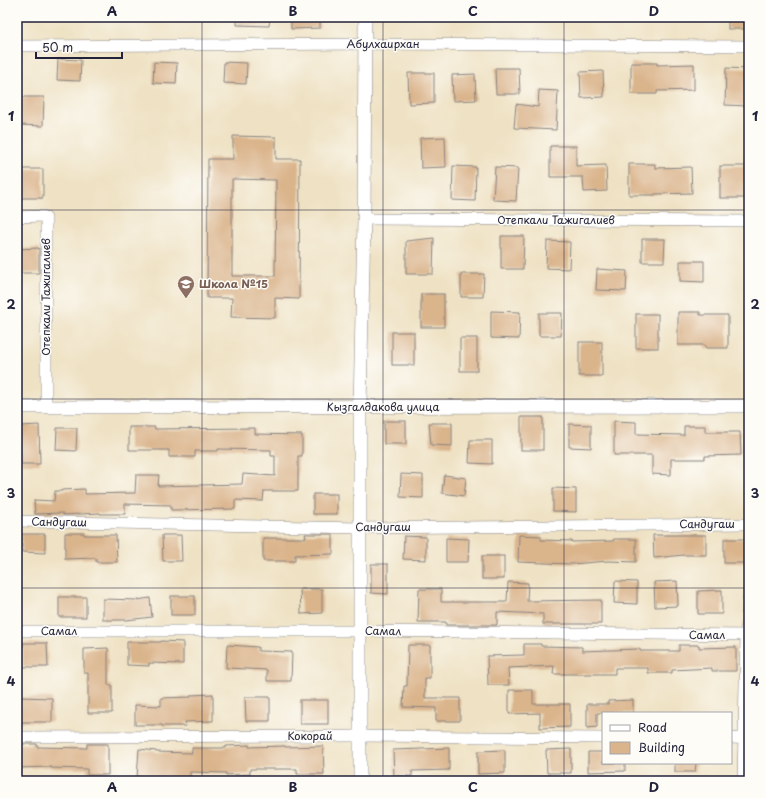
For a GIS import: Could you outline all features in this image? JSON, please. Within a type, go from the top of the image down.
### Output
[{"type":"street","points":[[360,781],[360,407],[364,219],[365,17]]},
{"type":"street","name":"Абулхаирхан","points":[[17,46],[365,44],[749,46]]},
{"type":"street","name":"Отепкали Тажигалиев","points":[[17,217],[44,216],[46,218],[46,407]]},
{"type":"street","name":"Отепкали Тажигалиев","points":[[364,219],[749,221]]},
{"type":"street","name":"Кызгалдакова улица","points":[[17,407],[749,406]]},
{"type":"street","name":"Сандугаш","points":[[17,521],[360,528],[749,524]]},
{"type":"street","points":[[744,781],[747,738],[747,635],[749,593]]},
{"type":"street","name":"Самал","points":[[17,631],[360,631],[747,635]]},
{"type":"street","name":"Кокорай","points":[[17,737],[360,736],[602,738]]},
{"type":"street","points":[[732,738],[747,738]]},
{"type":"building","points":[[237,17],[270,17],[269,26],[237,25]]},
{"type":"building","points":[[291,17],[320,17],[320,28],[291,29]]},
{"type":"building","points":[[728,17],[749,17],[749,29],[728,29]]},
{"type":"building","points":[[58,59],[81,60],[80,81],[57,80]]},
{"type":"building","points":[[154,62],[177,63],[176,84],[153,83]]},
{"type":"building","points":[[224,62],[247,63],[246,84],[223,83]]},
{"type":"building","points":[[631,63],[657,63],[657,65],[694,64],[694,90],[657,91],[657,94],[631,94]]},
{"type":"building","points":[[495,68],[519,68],[520,94],[496,94]]},
{"type":"building","points":[[726,68],[749,69],[748,106],[725,105]]},
{"type":"building","points":[[603,71],[604,97],[581,98],[580,72]]},
{"type":"building","points":[[408,73],[434,73],[434,103],[409,104]]},
{"type":"building","points":[[475,74],[476,100],[453,101],[452,75]]},
{"type":"building","points":[[539,90],[558,91],[556,130],[514,128],[516,104],[538,107]]},
{"type":"building","points":[[20,97],[44,97],[43,126],[19,125]]},
{"type":"building","name":"Школа №15","points":[[233,136],[276,137],[276,159],[300,159],[299,299],[275,298],[275,318],[231,317],[232,298],[207,298],[208,159],[233,159]],"holes":[[[232,179],[276,180],[275,276],[232,276]]]},
{"type":"building","points":[[445,137],[446,167],[421,168],[420,138]]},
{"type":"building","points":[[550,146],[576,146],[576,166],[606,165],[607,191],[584,192],[583,177],[550,177]]},
{"type":"building","points":[[629,164],[655,164],[655,168],[691,167],[692,193],[629,195]]},
{"type":"building","points":[[453,166],[476,167],[475,201],[452,200]]},
{"type":"building","points":[[720,166],[746,166],[746,198],[720,198]]},
{"type":"building","points":[[495,167],[518,168],[516,201],[493,200]]},
{"type":"building","points":[[19,169],[43,169],[43,198],[18,198]]},
{"type":"building","points":[[501,236],[524,236],[523,269],[501,269]]},
{"type":"building","points":[[434,238],[433,274],[406,274],[406,241]]},
{"type":"building","points":[[642,239],[665,239],[664,262],[642,262]]},
{"type":"building","points":[[547,241],[570,242],[569,269],[546,268]]},
{"type":"building","points":[[39,248],[39,273],[17,273],[17,249]]},
{"type":"building","points":[[680,261],[704,261],[704,282],[680,281]]},
{"type":"building","points":[[597,269],[627,271],[626,291],[596,290]]},
{"type":"building","points":[[461,274],[484,274],[483,297],[461,297]]},
{"type":"building","points":[[421,294],[444,294],[444,327],[421,327]]},
{"type":"building","points":[[491,311],[520,312],[519,339],[491,338]]},
{"type":"building","points":[[678,312],[700,312],[700,315],[728,315],[728,348],[705,348],[705,345],[678,345]]},
{"type":"building","points":[[539,313],[562,313],[561,336],[539,336]]},
{"type":"building","points":[[636,314],[658,314],[658,348],[636,348]]},
{"type":"building","points":[[392,332],[414,332],[414,365],[392,365]]},
{"type":"building","points":[[460,338],[477,338],[477,371],[460,371]]},
{"type":"building","points":[[579,342],[602,342],[602,376],[579,376]]},
{"type":"building","points":[[521,417],[543,417],[543,450],[521,450]]},
{"type":"building","points":[[384,421],[406,421],[406,444],[384,444]]},
{"type":"building","points":[[614,421],[636,422],[636,434],[684,435],[684,426],[705,426],[705,432],[740,432],[741,455],[705,456],[705,459],[671,459],[671,475],[652,474],[652,455],[614,455]]},
{"type":"building","points":[[429,423],[452,423],[452,446],[431,445]]},
{"type":"building","points":[[569,424],[591,425],[591,448],[569,447]]},
{"type":"building","points":[[39,425],[40,464],[21,464],[20,426]]},
{"type":"building","points":[[129,427],[155,427],[155,429],[255,428],[255,434],[302,435],[302,456],[298,456],[298,491],[264,491],[263,501],[235,500],[235,509],[171,510],[171,505],[125,504],[125,514],[35,514],[34,500],[54,501],[55,491],[85,489],[85,494],[135,493],[136,475],[159,475],[158,486],[242,484],[243,474],[275,476],[275,456],[271,456],[271,450],[218,449],[218,451],[195,451],[195,457],[169,457],[169,450],[129,450]]},
{"type":"building","points":[[57,428],[77,428],[76,451],[56,450]]},
{"type":"building","points":[[470,440],[492,440],[492,464],[469,463]]},
{"type":"building","points":[[401,474],[423,475],[423,498],[400,497]]},
{"type":"building","points":[[444,475],[466,478],[464,496],[442,493]]},
{"type":"building","points":[[553,488],[576,489],[576,512],[553,511]]},
{"type":"building","points":[[313,494],[337,494],[337,514],[313,514]]},
{"type":"building","points":[[65,533],[84,533],[84,535],[116,535],[117,562],[96,562],[96,558],[65,559]]},
{"type":"building","points":[[22,534],[45,534],[45,553],[22,552]]},
{"type":"building","points":[[305,534],[333,534],[333,554],[295,555],[295,561],[263,561],[263,538],[306,538]]},
{"type":"building","points":[[162,535],[181,535],[182,561],[163,561]]},
{"type":"building","points":[[519,535],[541,536],[541,540],[572,542],[636,539],[636,562],[608,561],[572,564],[518,562]]},
{"type":"building","points":[[653,535],[706,535],[706,555],[684,555],[654,558]]},
{"type":"building","points":[[404,536],[426,537],[426,560],[403,559]]},
{"type":"building","points":[[446,538],[469,539],[468,562],[446,562]]},
{"type":"building","points":[[724,539],[748,539],[748,563],[724,563]]},
{"type":"building","points":[[482,556],[504,556],[504,579],[482,579]]},
{"type":"building","points":[[371,564],[388,564],[388,594],[371,593]]},
{"type":"building","points":[[615,581],[637,582],[637,604],[614,603]]},
{"type":"building","points":[[677,581],[678,606],[655,607],[654,582]]},
{"type":"building","points":[[508,582],[528,583],[527,601],[601,600],[601,624],[543,624],[543,614],[497,612],[497,625],[446,625],[446,622],[418,622],[419,589],[441,589],[441,602],[507,602]]},
{"type":"building","points":[[300,589],[322,589],[322,613],[301,614]]},
{"type":"building","points":[[722,590],[722,614],[698,614],[698,591]]},
{"type":"building","points":[[171,596],[195,596],[195,615],[171,615]]},
{"type":"building","points":[[59,597],[86,597],[86,617],[59,617]]},
{"type":"building","points":[[150,598],[152,617],[127,620],[103,620],[103,599],[137,600]]},
{"type":"building","points":[[127,642],[183,642],[183,664],[149,663],[149,666],[127,665]]},
{"type":"building","points":[[23,643],[47,643],[48,667],[23,667]]},
{"type":"building","points":[[524,644],[582,647],[582,651],[640,649],[640,651],[679,651],[679,645],[699,645],[699,648],[736,647],[736,671],[712,671],[712,668],[672,670],[672,673],[648,673],[648,668],[615,668],[615,674],[553,674],[554,666],[508,668],[509,685],[488,685],[487,656],[524,655]]},
{"type":"building","points":[[227,645],[258,647],[258,651],[292,652],[291,681],[267,681],[267,670],[226,668]]},
{"type":"building","points":[[408,645],[430,645],[430,678],[425,678],[425,698],[460,698],[460,721],[436,721],[436,708],[403,707],[404,686],[407,686]]},
{"type":"building","points":[[108,648],[108,685],[112,685],[112,713],[88,713],[88,673],[84,673],[84,649]]},
{"type":"building","points":[[509,690],[533,690],[533,704],[570,704],[570,727],[540,728],[540,713],[509,714]]},
{"type":"building","points":[[213,694],[213,721],[185,722],[186,726],[135,725],[135,705],[161,706],[161,698],[191,697],[191,695]]},
{"type":"building","points":[[19,697],[52,698],[52,722],[19,722]]},
{"type":"building","points":[[245,697],[270,697],[270,721],[246,721]]},
{"type":"building","points":[[300,700],[328,700],[328,724],[300,724]]},
{"type":"building","points":[[633,700],[633,712],[597,713],[597,727],[587,728],[587,704],[608,704],[608,701]]},
{"type":"building","points":[[17,744],[37,744],[37,747],[87,748],[87,744],[108,744],[108,775],[87,775],[87,769],[51,767],[17,768]]},
{"type":"building","points":[[249,745],[249,747],[323,746],[324,774],[297,774],[297,769],[250,769],[250,774],[226,775],[226,773],[190,772],[190,778],[137,777],[139,749],[156,752],[192,753],[192,748],[226,748],[226,746]]},
{"type":"building","points":[[449,748],[449,770],[412,771],[412,776],[394,776],[393,750]]},
{"type":"building","points":[[571,749],[571,773],[547,773],[546,750]]},
{"type":"building","points":[[505,750],[505,773],[478,774],[478,751]]},
{"type":"building","points":[[588,752],[602,752],[602,764],[625,764],[625,771],[588,772]]},
{"type":"building","points":[[675,764],[696,764],[695,772],[675,772]]},
{"type":"place","name":"Школа №15","points":[[186,299]]}]
